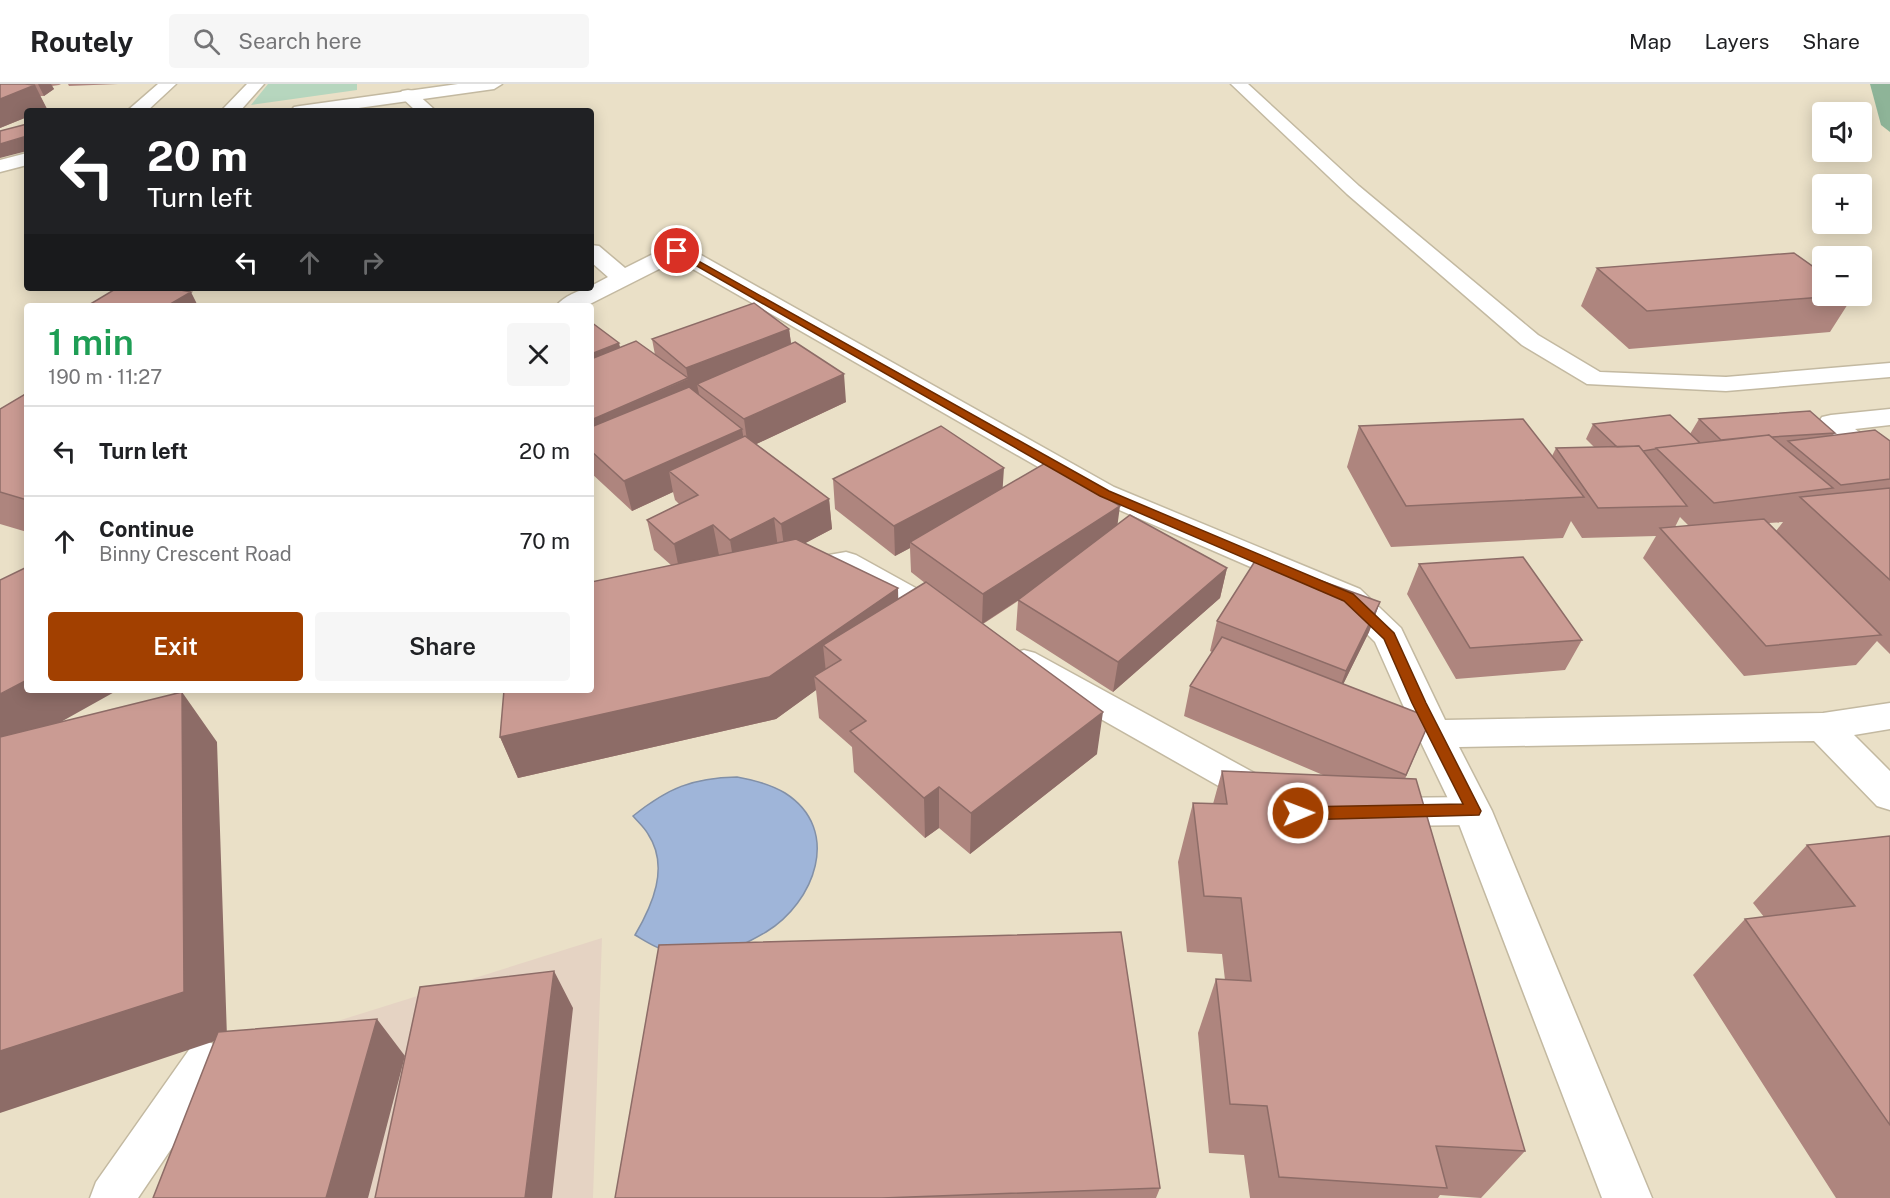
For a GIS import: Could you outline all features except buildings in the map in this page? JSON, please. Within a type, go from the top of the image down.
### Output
[{"type":"street","points":[[140,108],[168,84]]},
{"type":"street","points":[[233,108],[256,84]]},
{"type":"street","points":[[320,108],[494,84]]},
{"type":"street","points":[[408,95],[423,108]]},
{"type":"street","points":[[0,166],[24,160]]},
{"type":"street","points":[[574,303],[677,251],[1104,493],[1349,597],[1389,636],[1473,811],[1627,1198]]},
{"type":"street","points":[[594,254],[623,278]]},
{"type":"street","points":[[1890,417],[1831,423],[1890,470]]},
{"type":"street","points":[[1435,735],[1823,728],[1890,716]]},
{"type":"street","points":[[1823,728],[1890,795]]},
{"type":"lane","points":[[1239,84],[1353,190],[1530,339],[1595,379],[1726,384],[1890,370]]},
{"type":"lane","points":[[778,573],[846,561],[969,630]]},
{"type":"lane","points":[[1000,647],[1287,808]]},
{"type":"lane","points":[[1357,813],[1473,811]]},
{"type":"lane","points":[[112,1198],[206,1061]]},
{"type":"shaded area","points":[[602,938],[593,1198],[180,1198],[239,1052]]},
{"type":"green space","points":[[268,84],[357,84],[357,90],[251,105]]},
{"type":"green space","points":[[1870,84],[1890,84],[1890,132],[1881,125]]},
{"type":"water","points":[[737,777],[762,783],[785,793],[803,808],[813,826],[817,846],[815,866],[808,885],[797,903],[783,919],[766,932],[737,947],[725,950],[659,948],[635,935],[647,912],[656,886],[658,860],[648,834],[633,816],[658,798],[681,786],[694,782]]},
{"type":"route","points":[[677,251],[1104,493],[1349,597],[1389,636],[1419,703],[1473,811],[1298,813]]}]
